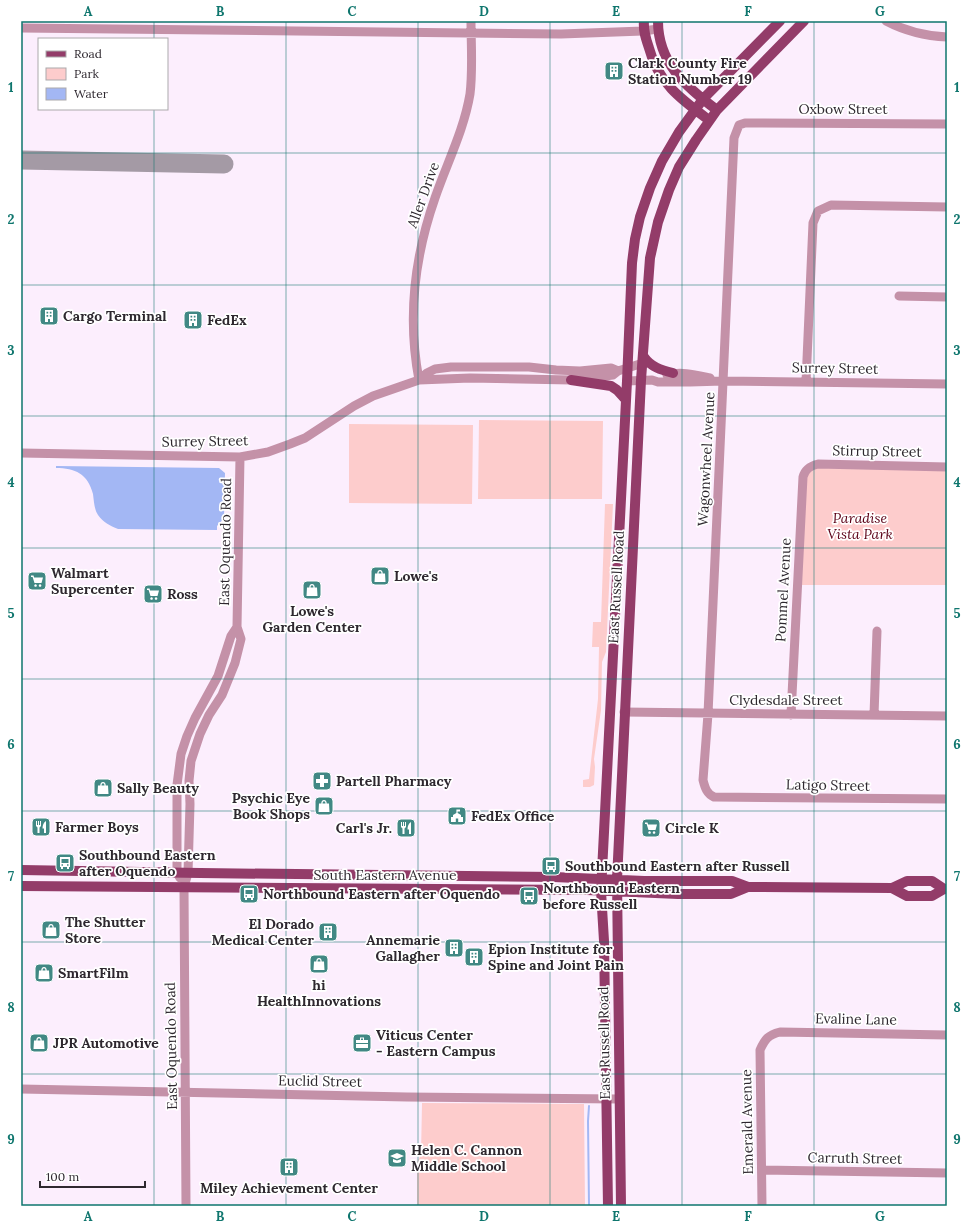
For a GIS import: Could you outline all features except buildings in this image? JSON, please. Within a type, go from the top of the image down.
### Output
[{"type":"main road","name":"East Russell Road","points":[[608,1206],[604,941],[601,891],[627,381],[623,369],[635,239],[650,188],[662,161],[679,132],[703,99],[780,21]]},
{"type":"main road","name":"East Russell Road","points":[[621,1206],[616,880],[641,380],[648,276],[653,241],[668,190],[679,167],[709,120],[804,21]]},
{"type":"main road","points":[[658,25],[665,56],[675,73],[687,86],[717,110]]},
{"type":"main road","points":[[644,26],[652,59],[663,80],[676,94],[709,120]]},
{"type":"main road","points":[[643,360],[656,368],[673,373]]},
{"type":"main road","points":[[571,380],[611,386],[626,400]]},
{"type":"main road","points":[[614,633],[628,633]]},
{"type":"main road","name":"South Eastern Avenue","points":[[21,870],[554,877],[671,882],[732,881],[748,887],[892,888],[907,896],[932,896],[946,889]]},
{"type":"main road","points":[[384,874],[387,888]]},
{"type":"main road","name":"South Eastern Avenue","points":[[892,888],[907,880],[932,881],[946,889]]},
{"type":"main road","name":"South Eastern Avenue","points":[[21,886],[387,888],[601,891],[678,894],[731,894],[748,887]]},
{"type":"main road","points":[[606,1068],[619,1069]]},
{"type":"street","name":"Aller Drive","points":[[419,380],[414,345],[414,285],[418,258],[426,223],[454,149],[470,94],[471,21]]},
{"type":"street","points":[[886,21],[905,30],[929,36],[947,37]]},
{"type":"street","points":[[21,28],[561,34],[658,25]]},
{"type":"street","name":"Oxbow Street","points":[[739,125],[745,123],[947,124]]},
{"type":"street","name":"Wagonwheel Avenue","points":[[709,795],[703,780],[708,714],[734,138],[739,125]]},
{"type":"street","points":[[806,382],[813,223],[818,211],[831,205],[947,207]]},
{"type":"street","points":[[899,296],[947,297]]},
{"type":"street","name":"Surrey Street","points":[[21,453],[240,457],[268,452],[305,438],[354,406],[373,396],[419,380],[470,378],[571,380],[614,375],[643,360]]},
{"type":"street","name":"Surrey Street","points":[[419,380],[427,372],[434,368],[451,367],[529,367],[580,371],[611,368],[623,369]]},
{"type":"street","points":[[512,379],[519,372],[548,372],[556,370]]},
{"type":"street","name":"Surrey Street","points":[[652,380],[673,373],[692,374],[723,380]]},
{"type":"street","name":"Surrey Street","points":[[627,381],[652,380],[658,382],[690,382],[723,380],[947,384]]},
{"type":"street","name":"East Oquendo Road","points":[[186,1206],[184,886],[188,873],[190,804],[188,781],[191,761],[200,734],[225,688],[235,663],[241,639],[237,627],[240,457]]},
{"type":"street","name":"Stirrup Street","points":[[807,468],[818,464],[947,467]]},
{"type":"street","name":"Pommel Avenue","points":[[791,715],[803,477],[807,468]]},
{"type":"street","name":"East Oquendo Road","points":[[184,886],[177,873],[177,785],[181,754],[195,718],[218,676],[230,636],[237,627]]},
{"type":"street","points":[[874,715],[877,631]]},
{"type":"street","name":"Clydesdale Street","points":[[624,712],[947,716]]},
{"type":"street","name":"Latigo Street","points":[[709,795],[714,797],[947,799]]},
{"type":"street","name":"Evaline Lane","points":[[765,1038],[771,1034],[780,1032],[947,1035]]},
{"type":"street","name":"Emerald Avenue","points":[[762,1206],[760,1050],[765,1038]]},
{"type":"street","name":"Euclid Street","points":[[21,1089],[407,1097],[619,1099]]},
{"type":"street","name":"Carruth Street","points":[[762,1170],[947,1173]]},
{"type":"green space","points":[[479,420],[603,421],[602,499],[478,499]]},
{"type":"green space","points":[[349,424],[473,425],[472,504],[349,503]]},
{"type":"green space","name":"Paradise Vista Park","points":[[811,466],[947,469],[947,585],[797,585],[803,475]]},
{"type":"green space","points":[[605,504],[613,504],[606,652],[602,662],[601,710],[594,759],[594,785],[590,787],[583,787],[583,780],[589,779],[598,699],[599,647],[592,647],[593,622],[601,622]]},
{"type":"green space","points":[[422,1103],[584,1104],[585,1206],[417,1206],[417,1162],[421,1155]]},
{"type":"water","points":[[56,466],[219,468],[225,473],[224,518],[217,526],[217,530],[118,529],[107,524],[98,515],[95,508],[91,487],[84,477],[75,471],[56,468]]},
{"type":"waterway","points":[[589,1106],[589,1206]]},
{"type":"taxiway","points":[[21,160],[224,164]]},
{"type":"place","name":"Clark County Fire Station Number 19","points":[[614,71]]},
{"type":"place","name":"Cargo Terminal","points":[[49,316]]},
{"type":"place","name":"FedEx","points":[[193,320]]},
{"type":"place","name":"Lowe's","points":[[380,576]]},
{"type":"place","name":"Walmart Supercenter","points":[[37,581]]},
{"type":"place","name":"Lowe's Garden Center","points":[[312,590]]},
{"type":"place","name":"Ross","points":[[153,594]]},
{"type":"place","name":"Partell Pharmacy","points":[[322,781]]},
{"type":"place","name":"Sally Beauty","points":[[103,788]]},
{"type":"place","name":"Psychic Eye Book Shops","points":[[324,806]]},
{"type":"place","name":"FedEx Office","points":[[457,816]]},
{"type":"place","name":"Farmer Boys","points":[[41,827]]},
{"type":"place","name":"Carl's Jr.","points":[[406,828]]},
{"type":"place","name":"Circle K","points":[[651,828]]},
{"type":"place","name":"Southbound Eastern after Oquendo","points":[[65,863]]},
{"type":"place","name":"Southbound Eastern after Russell","points":[[551,866]]},
{"type":"place","name":"Northbound Eastern after Oquendo","points":[[249,894]]},
{"type":"place","name":"Northbound Eastern before Russell","points":[[529,896]]},
{"type":"place","name":"The Shutter Store","points":[[51,930]]},
{"type":"place","name":"El Dorado Medical Center","points":[[328,932]]},
{"type":"place","name":"Annemarie Gallagher","points":[[454,948]]},
{"type":"place","name":"Epion Institute for Spine and Joint Pain","points":[[474,957]]},
{"type":"place","name":"hi HealthInnovations","points":[[319,964]]},
{"type":"place","name":"SmartFilm","points":[[44,973]]},
{"type":"place","name":"JPR Automotive","points":[[39,1043]]},
{"type":"place","name":"Viticus Center - Eastern Campus","points":[[362,1043]]},
{"type":"place","name":"Helen C. Cannon Middle School","points":[[397,1158]]},
{"type":"place","name":"Miley Achievement Center","points":[[289,1167]]}]
